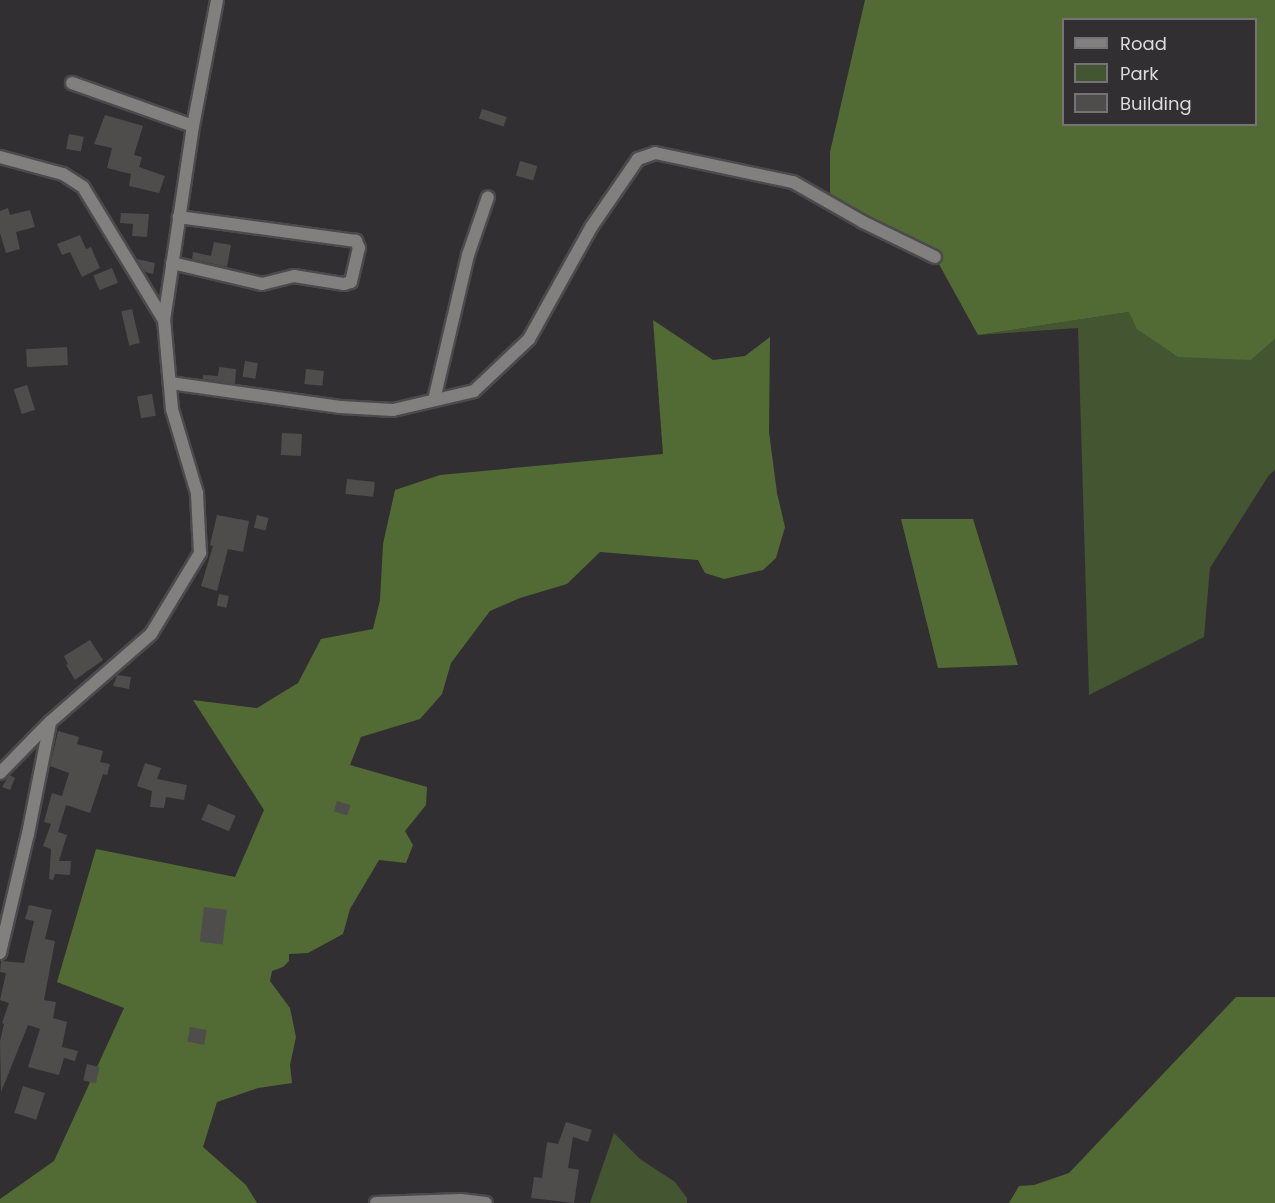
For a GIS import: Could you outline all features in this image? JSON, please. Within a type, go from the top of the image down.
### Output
[{"type":"street","points":[[0,773],[50,722],[151,634],[200,553],[198,493],[172,409],[164,320],[194,126],[217,0]]},
{"type":"street","points":[[72,83],[194,126]]},
{"type":"street","points":[[170,383],[340,407],[393,410],[474,391],[529,339],[592,226],[638,159],[655,153],[793,182],[863,222],[935,257]]},
{"type":"street","points":[[0,157],[63,174],[83,187],[164,320]]},
{"type":"street","points":[[434,400],[468,255],[488,197]]},
{"type":"street","points":[[172,263],[262,284],[294,276],[344,284],[351,282],[359,248],[356,241],[179,217]]},
{"type":"street","points":[[0,953],[24,855],[50,722]]},
{"type":"street","points":[[376,1203],[461,1200],[486,1203]]},
{"type":"green space","points":[[865,0],[1275,0],[1275,339],[1251,360],[1178,357],[1137,329],[1129,312],[978,335],[935,257],[830,203],[830,152]]},
{"type":"green space","points":[[1129,312],[1251,360],[1275,339],[1275,470],[1269,475],[1210,568],[1204,637],[1089,695],[1078,328],[978,335]]},
{"type":"green space","points":[[653,320],[713,360],[745,356],[770,337],[769,432],[777,493],[785,527],[776,558],[763,570],[724,579],[705,573],[698,560],[600,552],[567,584],[520,598],[490,611],[451,663],[442,694],[420,719],[361,737],[350,765],[427,787],[426,805],[405,831],[413,845],[406,863],[379,860],[350,909],[343,934],[308,953],[289,954],[289,961],[283,967],[272,971],[270,981],[290,1008],[296,1037],[290,1065],[292,1083],[258,1088],[217,1102],[203,1147],[246,1185],[257,1203],[0,1203],[0,1199],[54,1161],[124,1008],[57,982],[96,849],[235,877],[264,810],[193,700],[257,708],[298,683],[321,639],[373,629],[380,600],[383,544],[395,490],[440,475],[663,454]]},
{"type":"green space","points":[[901,519],[973,519],[1018,665],[938,668]]},
{"type":"green space","points":[[1236,997],[1275,997],[1275,1203],[1009,1203],[1019,1186],[1034,1185],[1069,1173]]},
{"type":"green space","points":[[614,1133],[640,1159],[675,1182],[687,1198],[687,1203],[590,1203]]},
{"type":"building","points":[[482,109],[507,117],[504,127],[479,119]]},
{"type":"building","points":[[105,115],[143,126],[134,155],[142,157],[139,167],[165,176],[159,193],[129,186],[131,174],[107,168],[112,148],[94,144]]},
{"type":"building","points":[[69,134],[84,137],[81,152],[66,149]]},
{"type":"building","points":[[520,161],[537,166],[533,180],[516,175]]},
{"type":"building","points":[[8,208],[10,215],[30,210],[35,227],[16,232],[20,249],[6,253],[0,233],[0,211]]},
{"type":"building","points":[[121,213],[149,214],[147,237],[132,236],[133,224],[120,223]]},
{"type":"building","points":[[80,235],[86,249],[91,247],[100,268],[82,277],[70,252],[62,255],[57,244]]},
{"type":"building","points":[[214,242],[231,245],[227,267],[192,259],[193,252],[211,256]]},
{"type":"building","points":[[137,259],[155,263],[153,274],[145,272]]},
{"type":"building","points":[[112,268],[118,283],[99,290],[93,275]]},
{"type":"building","points":[[132,309],[140,343],[129,346],[121,311]]},
{"type":"building","points":[[67,347],[68,365],[27,367],[26,349]]},
{"type":"building","points":[[245,361],[258,363],[255,379],[242,377]]},
{"type":"building","points":[[219,367],[236,369],[235,384],[203,379],[203,375],[218,376]]},
{"type":"building","points":[[306,369],[324,371],[322,386],[304,384]]},
{"type":"building","points":[[27,385],[35,410],[22,414],[14,389]]},
{"type":"building","points":[[152,394],[156,416],[141,418],[137,397]]},
{"type":"building","points":[[282,433],[302,434],[301,456],[281,455]]},
{"type":"building","points":[[347,479],[375,482],[373,497],[345,494]]},
{"type":"building","points":[[217,515],[249,521],[243,552],[228,549],[217,591],[201,586],[213,546],[210,545]]},
{"type":"building","points":[[257,515],[269,518],[265,531],[254,528]]},
{"type":"building","points":[[219,594],[229,596],[227,608],[217,606]]},
{"type":"building","points":[[90,640],[103,660],[75,680],[66,665],[68,664],[64,656]]},
{"type":"building","points":[[117,675],[131,677],[129,689],[113,686]]},
{"type":"building","points":[[58,731],[79,737],[77,744],[103,751],[100,762],[110,764],[107,775],[103,774],[90,813],[66,805],[58,832],[67,835],[59,861],[71,861],[70,875],[55,874],[53,880],[49,879],[51,849],[43,846],[51,824],[44,822],[52,793],[62,796],[69,773],[50,766]]},
{"type":"building","points":[[145,763],[161,768],[157,779],[187,785],[184,800],[166,797],[164,808],[150,807],[152,791],[137,786]]},
{"type":"building","points":[[9,775],[15,778],[10,790],[2,787]]},
{"type":"building","points":[[337,801],[350,805],[347,816],[334,812]]},
{"type":"building","points":[[208,804],[236,816],[229,831],[201,820]]},
{"type":"building","points":[[29,905],[52,910],[45,939],[55,941],[44,1000],[56,1002],[53,1018],[67,1022],[62,1047],[78,1051],[75,1061],[64,1058],[59,1075],[28,1067],[40,1029],[28,1025],[1,1092],[0,1041],[4,1024],[2,1023],[9,1003],[0,1000],[6,973],[0,972],[1,961],[24,963],[34,921],[25,919]]},
{"type":"building","points":[[204,907],[227,910],[223,945],[200,942]]},
{"type":"building","points":[[190,1027],[207,1030],[204,1045],[187,1042]]},
{"type":"building","points":[[87,1064],[100,1067],[96,1083],[83,1081]]},
{"type":"building","points":[[23,1086],[45,1093],[36,1120],[14,1113]]},
{"type":"building","points":[[566,1122],[592,1130],[588,1142],[573,1137],[568,1168],[579,1170],[574,1203],[531,1198],[534,1177],[542,1178],[547,1142],[558,1144]]}]
